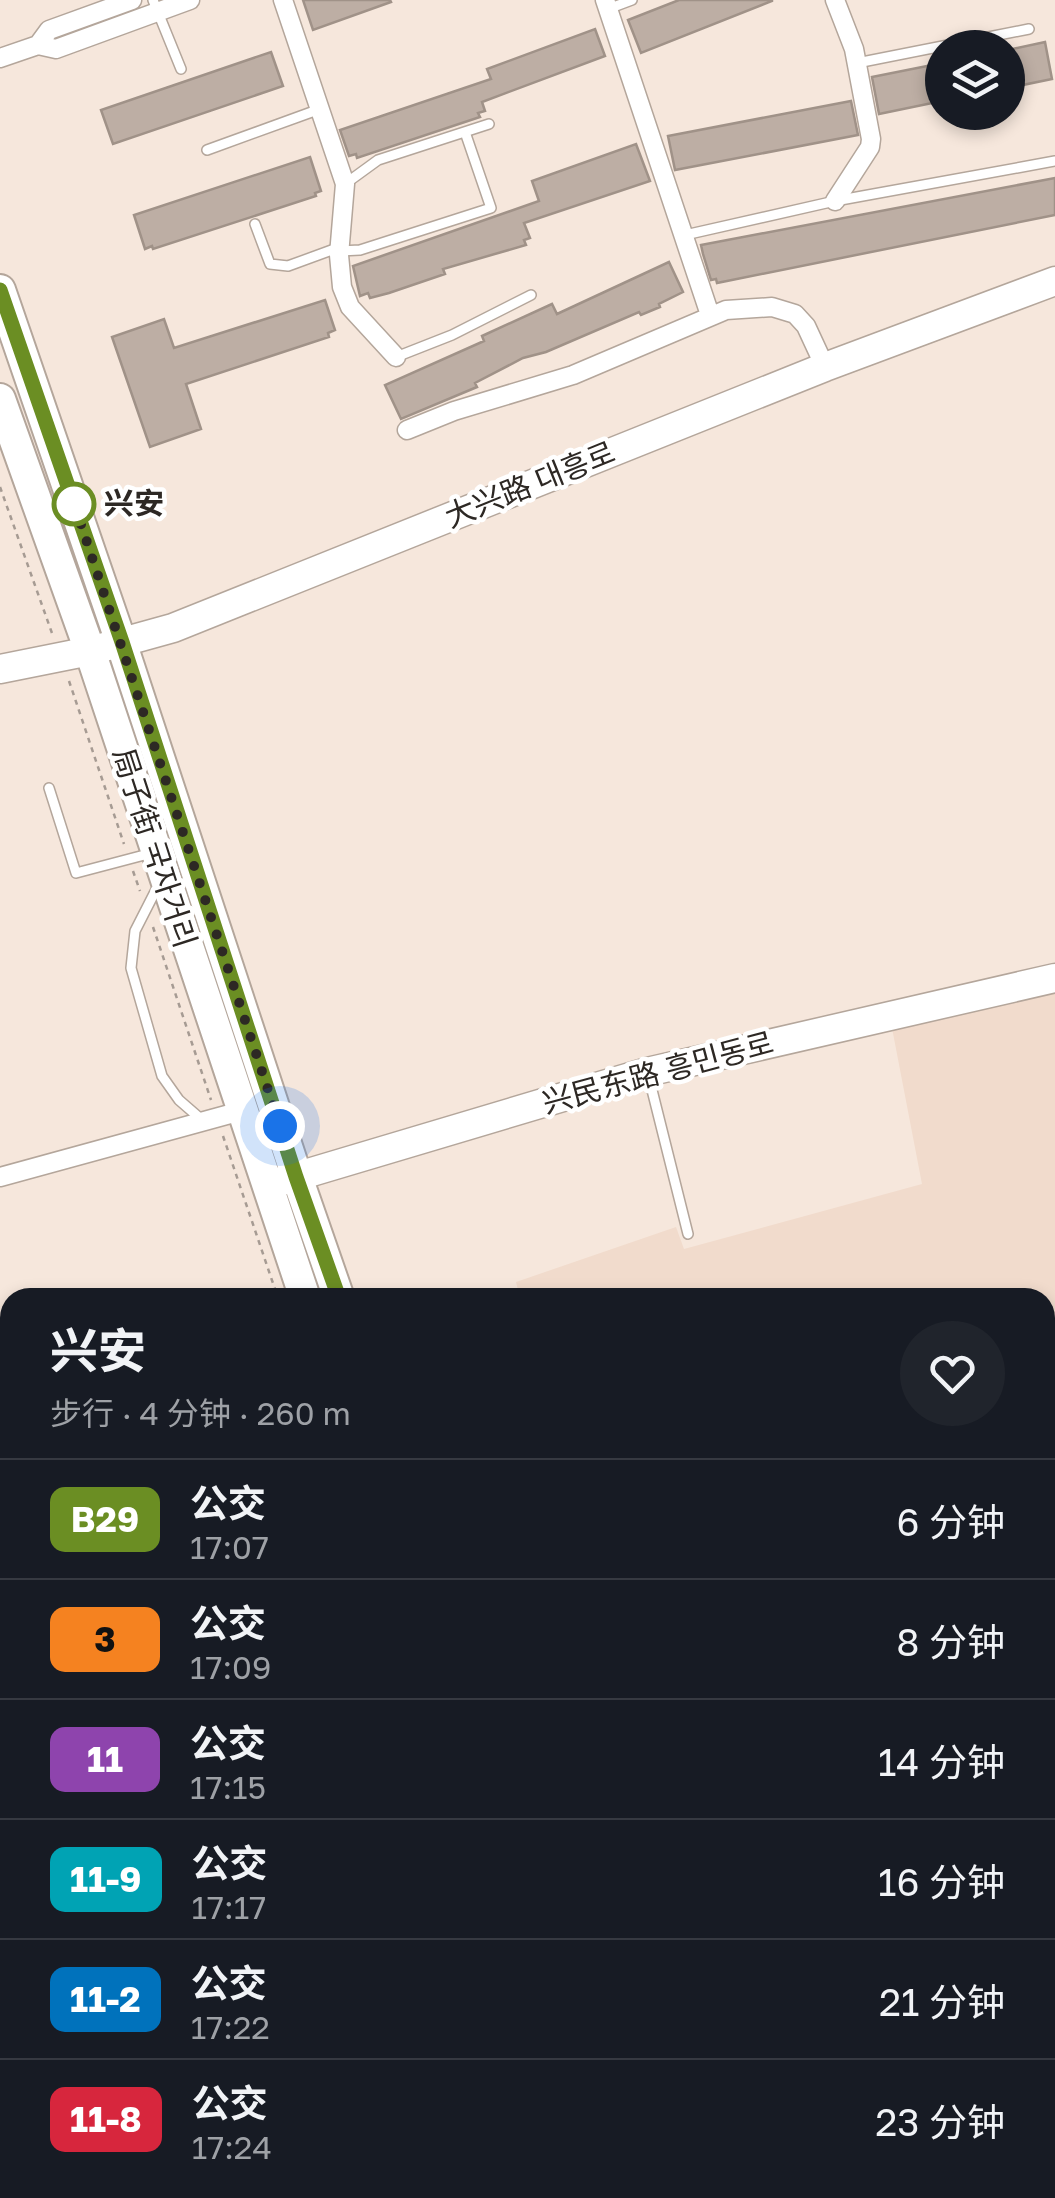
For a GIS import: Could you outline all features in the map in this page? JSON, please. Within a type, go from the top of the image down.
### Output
[{"type":"main road","name":"局子街 국자거리","points":[[0,290],[122,642],[296,1177],[336,1288]]},
{"type":"main road","name":"局子街 국자거리","points":[[0,400],[90,651],[302,1288]]},
{"type":"street","points":[[38,45],[49,30],[132,0]]},
{"type":"street","points":[[0,58],[38,45],[56,49],[156,6],[190,0]]},
{"type":"street","points":[[284,0],[345,184],[340,249],[342,286],[350,307],[396,357]]},
{"type":"street","points":[[835,0],[857,63],[870,146],[835,201]]},
{"type":"street","points":[[606,5],[710,315]]},
{"type":"street","name":"大兴路 대흥로","points":[[0,669],[90,651],[173,628],[825,367],[1055,281]]},
{"type":"street","points":[[406,430],[454,411],[573,375],[726,310],[784,309],[806,326],[825,367]]},
{"type":"street","name":"兴民东路 흥민동로","points":[[266,1186],[648,1072],[1055,978]]},
{"type":"street","points":[[0,1177],[241,1111]]},
{"type":"lane","points":[[606,5],[632,0]]},
{"type":"lane","points":[[156,6],[181,69]]},
{"type":"lane","points":[[857,63],[1029,29]]},
{"type":"lane","points":[[207,150],[320,110]]},
{"type":"lane","points":[[345,184],[378,160],[489,124]]},
{"type":"lane","points":[[254,224],[270,264],[288,266],[340,249],[360,250],[490,208],[465,132]]},
{"type":"lane","points":[[685,235],[835,201],[1055,160]]},
{"type":"lane","points":[[396,357],[452,335],[531,295]]},
{"type":"lane","points":[[49,788],[76,872],[160,864],[135,931],[131,968],[162,1076],[204,1122]]},
{"type":"lane","points":[[648,1072],[688,1234]]},
{"type":"shaded area","points":[[1055,990],[1055,1288],[518,1288],[516,1282],[676,1227],[684,1249],[922,1184],[892,1028]]},
{"type":"building","points":[[303,0],[390,0],[391,2],[313,30]]},
{"type":"building","points":[[679,0],[772,1],[641,53],[628,20]]},
{"type":"building","points":[[595,29],[605,56],[482,102],[485,111],[478,113],[480,117],[357,158],[356,154],[349,156],[340,130],[491,79],[487,69]]},
{"type":"building","points":[[1045,42],[1052,79],[1025,85],[1025,46]]},
{"type":"building","points":[[271,52],[283,86],[113,144],[101,110]]},
{"type":"building","points":[[925,66],[925,105],[879,114],[872,77]]},
{"type":"building","points":[[851,101],[858,135],[675,170],[668,136]]},
{"type":"building","points":[[636,144],[650,181],[524,223],[530,238],[524,240],[526,245],[443,269],[445,274],[389,293],[370,298],[368,293],[360,296],[353,266],[539,201],[532,181]]},
{"type":"building","points":[[310,157],[321,191],[316,196],[145,249],[134,215]]},
{"type":"building","points":[[1055,178],[1055,215],[717,283],[716,279],[711,280],[701,245]]},
{"type":"building","points":[[669,262],[683,292],[659,304],[660,307],[523,358],[475,383],[477,387],[401,419],[385,385],[484,341],[482,336],[552,304],[557,314]]},
{"type":"building","points":[[325,300],[335,330],[328,333],[329,337],[186,384],[201,429],[150,447],[112,337],[164,319],[174,348]]},
{"type":"bus line","name":"B29","points":[[0,290],[122,642],[335,1288]]},
{"type":"place","name":"兴安","points":[[74,504]]},
{"type":"route","points":[[74,504],[72,497],[280,1126]]}]
